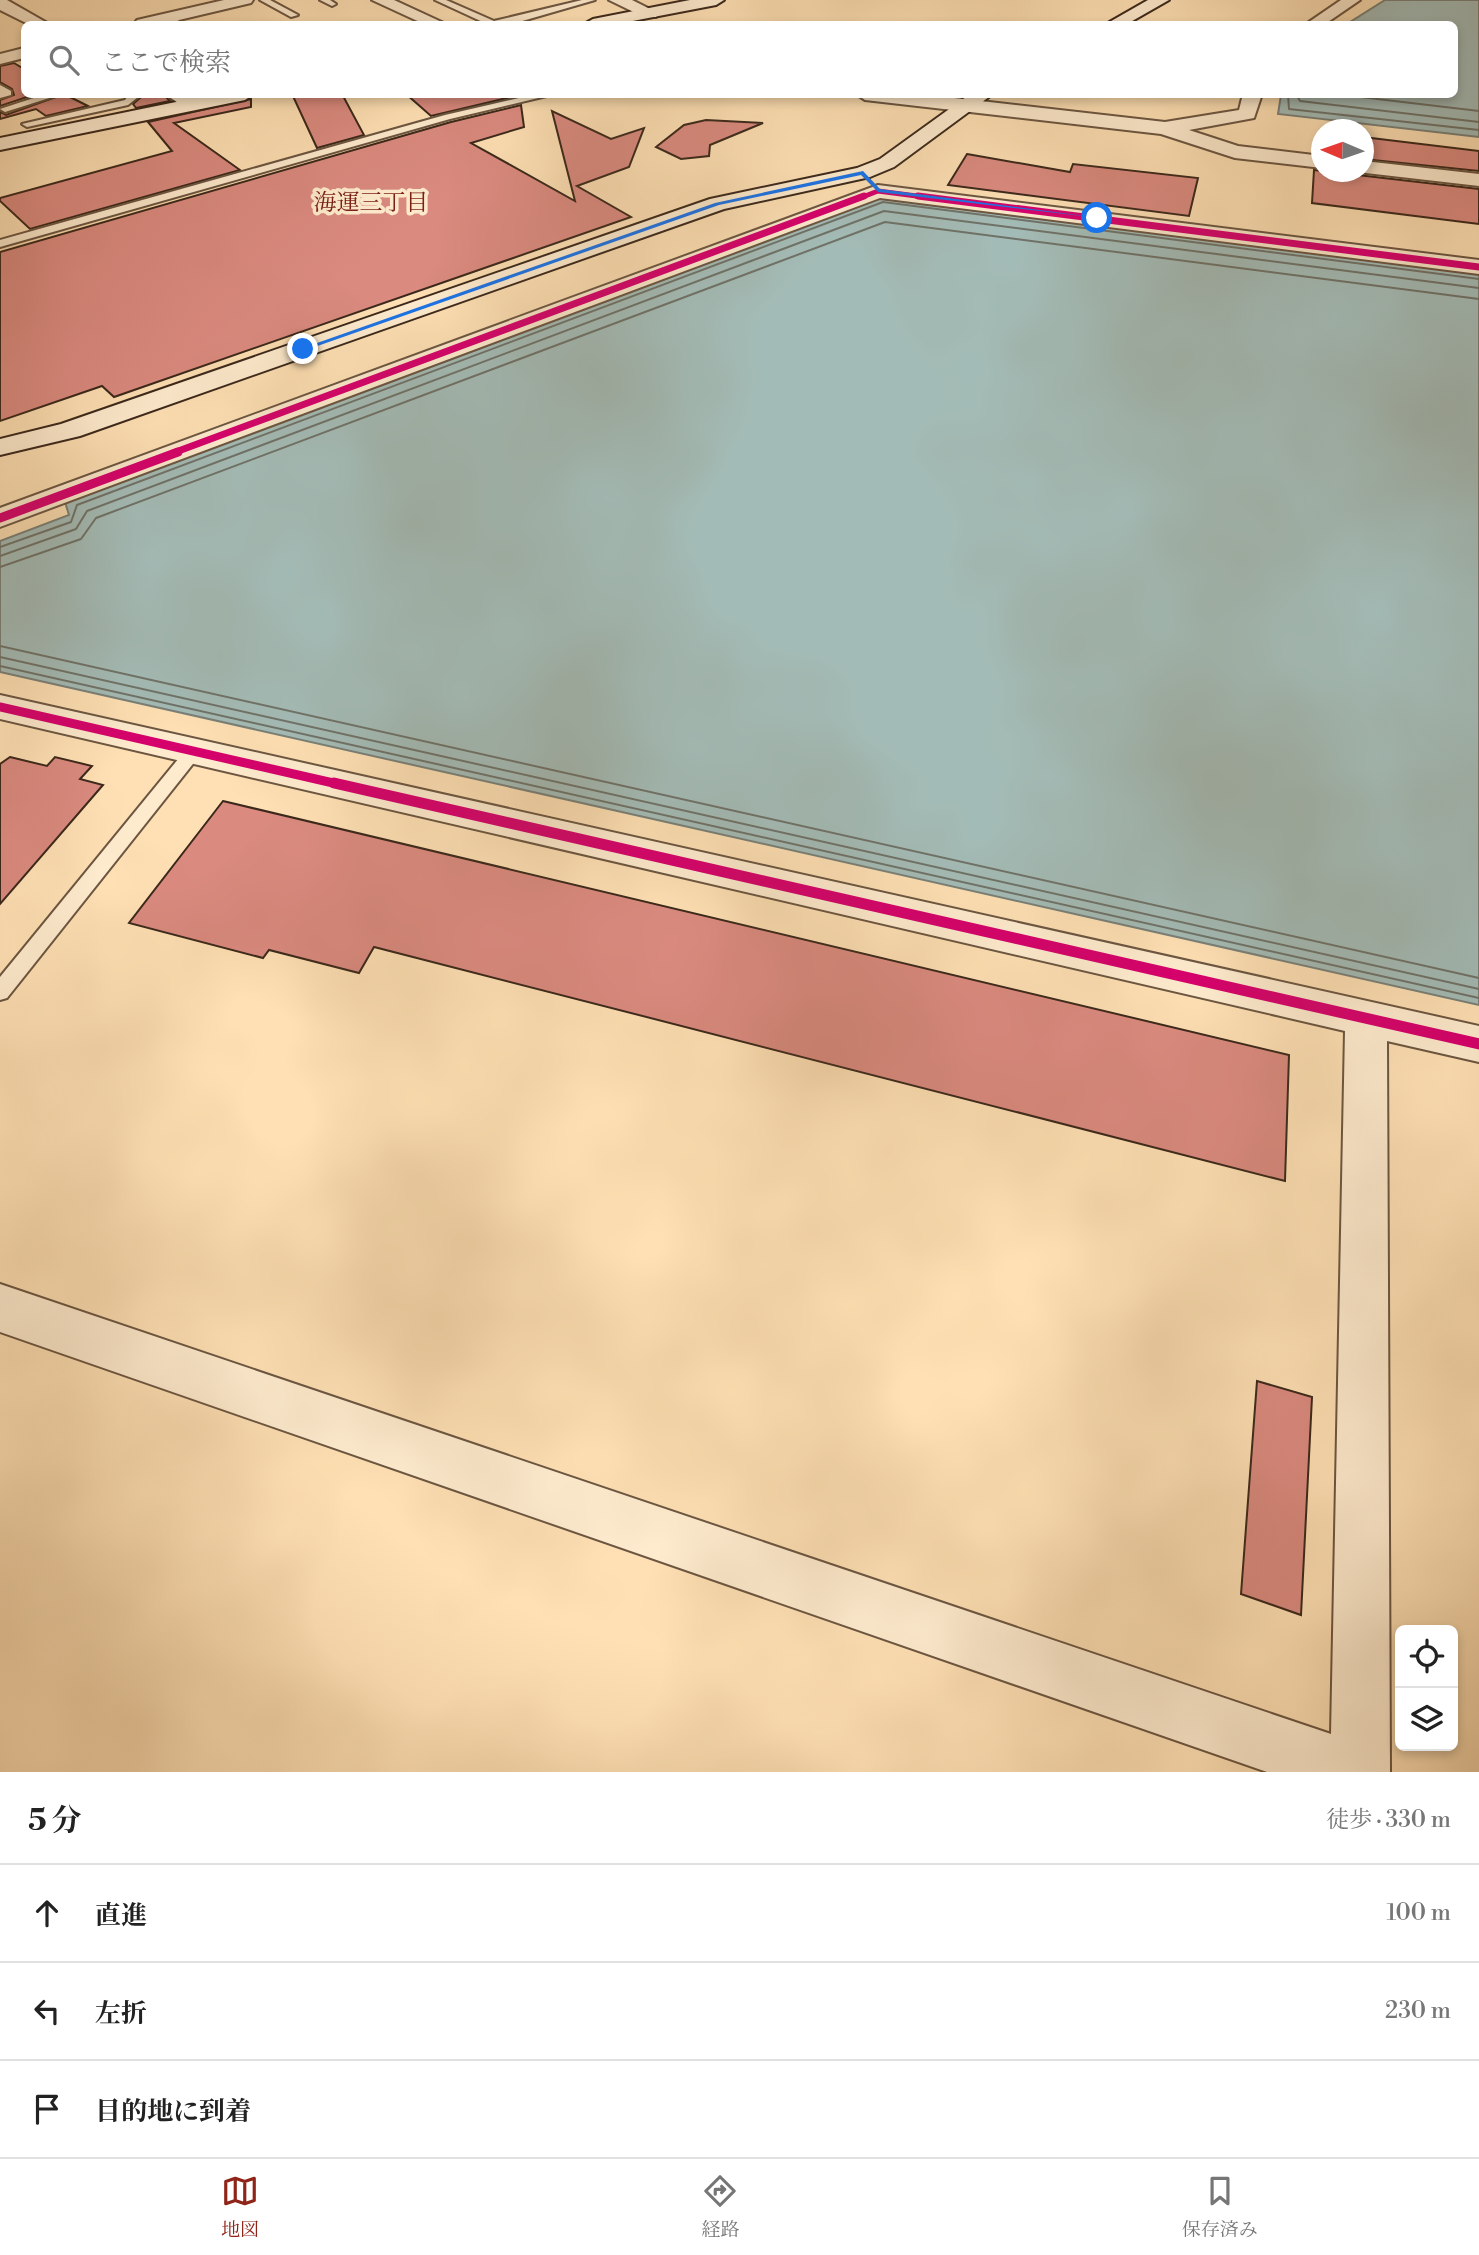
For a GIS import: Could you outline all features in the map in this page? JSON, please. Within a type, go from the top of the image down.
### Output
[{"type":"street","points":[[2,5],[30,0]]},
{"type":"street","points":[[177,21],[245,0]]},
{"type":"street","points":[[380,0],[430,21]]},
{"type":"street","points":[[617,0],[650,13]]},
{"type":"street","points":[[609,21],[716,0]]},
{"type":"street","points":[[1121,21],[1161,0]]},
{"type":"street","points":[[1319,21],[1352,0]]},
{"type":"street","points":[[2,5],[34,21]]},
{"type":"street","points":[[0,59],[21,54]]},
{"type":"street","points":[[181,98],[194,105]]},
{"type":"street","points":[[0,144],[35,130],[226,98]]},
{"type":"street","points":[[938,98],[975,100],[1164,128],[1236,152],[1311,161]]},
{"type":"street","points":[[1164,128],[1247,114],[1252,98]]},
{"type":"street","points":[[0,518],[870,182],[887,163],[975,100]]},
{"type":"street","points":[[1374,168],[1479,180]]},
{"type":"street","points":[[0,447],[70,430],[718,204],[870,182],[1479,267]]},
{"type":"street","points":[[0,706],[1479,1044]]},
{"type":"street","points":[[0,1308],[1357,1772],[1366,1017]]},
{"type":"lane","points":[[264,0],[294,15]]},
{"type":"lane","points":[[439,0],[488,21]]},
{"type":"lane","points":[[515,21],[592,0]]},
{"type":"lane","points":[[3,107],[41,98]]},
{"type":"lane","points":[[3,107],[35,130],[128,102],[131,98]]},
{"type":"lane","points":[[0,244],[449,117],[533,98]]},
{"type":"lane","points":[[0,992],[194,751]]},
{"type":"water","points":[[1385,0],[1479,0],[1479,137],[1374,125],[1374,119],[1322,119],[1278,114],[1281,98],[1458,98],[1458,21],[1352,21]]},
{"type":"water","points":[[882,195],[1479,273],[1479,1005],[0,672],[0,541],[69,515],[65,502]]},
{"type":"building","points":[[14,63],[21,67],[21,98],[24,98],[0,106],[0,100],[14,95],[12,89],[0,82],[0,66]]},
{"type":"building","points":[[53,98],[72,98],[88,106],[46,116],[36,109],[0,119],[0,112],[6,115]]},
{"type":"building","points":[[140,98],[167,98],[170,101],[136,108],[133,104]]},
{"type":"building","points":[[294,98],[344,98],[364,135],[317,148]]},
{"type":"building","points":[[411,98],[507,98],[431,116]]},
{"type":"building","points":[[251,99],[251,107],[174,123],[240,170],[30,229],[0,201],[0,198],[172,151],[148,122]]},
{"type":"building","points":[[521,105],[524,127],[471,143],[575,201],[552,111],[611,139],[644,128],[629,167],[577,186],[631,217],[114,397],[102,386],[0,421],[0,252],[451,122]]},
{"type":"building","points":[[706,120],[763,123],[710,145],[709,156],[681,159],[656,147],[684,125]]},
{"type":"building","points":[[1374,138],[1479,151],[1479,171],[1374,160]]},
{"type":"building","points":[[967,154],[1070,172],[1073,164],[1198,178],[1189,216],[948,185]]},
{"type":"building","points":[[1374,177],[1479,189],[1479,224],[1312,203],[1313,182],[1374,182]]},
{"type":"building","points":[[10,757],[47,766],[55,757],[92,766],[80,779],[103,785],[0,904],[0,764]]},
{"type":"building","points":[[223,801],[1289,1055],[1285,1181],[374,947],[359,973],[269,950],[263,958],[129,923]]},
{"type":"building","points":[[1257,1381],[1312,1397],[1301,1615],[1241,1594]]},
{"type":"cycle path","points":[[0,518],[878,191],[1479,267]]},
{"type":"cycle path","points":[[0,707],[1479,1044]]},
{"type":"district","name":"海運三丁目","points":[[371,202]]},
{"type":"route","points":[[303,349],[718,204],[863,173],[878,191],[1097,218]]}]
